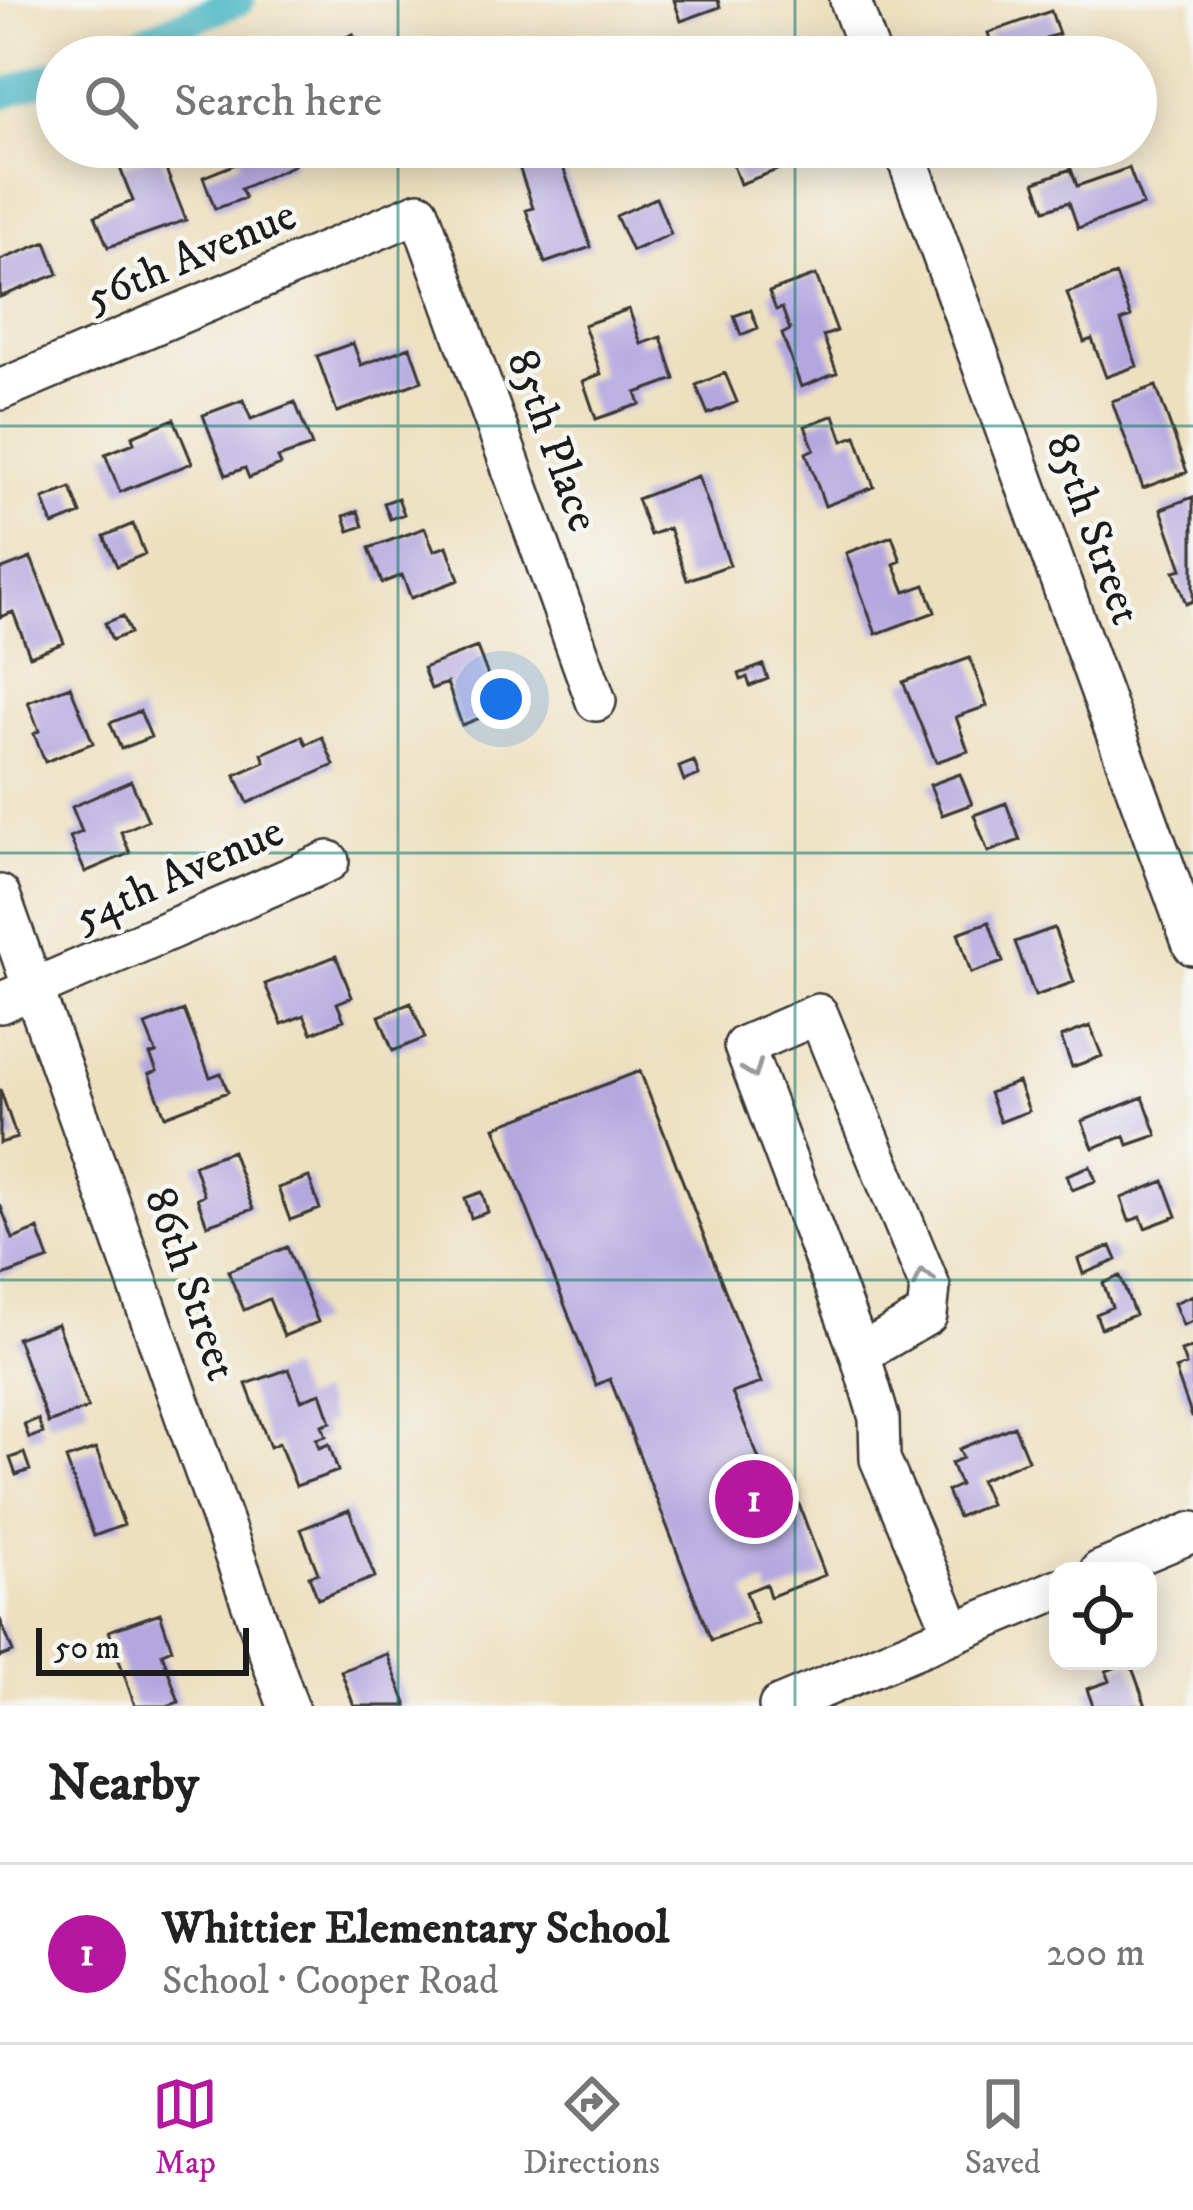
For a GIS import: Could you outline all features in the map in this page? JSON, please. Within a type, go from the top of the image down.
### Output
[{"type":"street","points":[[850,0],[863,36]]},
{"type":"street","name":"85th Street","points":[[911,168],[1193,945]]},
{"type":"street","name":"56th Avenue","points":[[0,390],[419,212]]},
{"type":"street","name":"85th Place","points":[[419,212],[596,701]]},
{"type":"street","name":"54th Avenue","points":[[17,997],[329,861]]},
{"type":"street","name":"86th Street","points":[[0,895],[17,997],[288,1706]]},
{"type":"street","points":[[860,1354],[927,1315],[930,1287],[818,1014],[744,1046],[860,1354],[879,1418],[880,1459],[954,1633]]},
{"type":"street","points":[[1121,1562],[1193,1532]]},
{"type":"street","points":[[779,1706],[1049,1593]]},
{"type":"building","points":[[674,0],[718,0],[720,7],[681,21]]},
{"type":"building","points":[[1051,11],[1059,34],[989,36]]},
{"type":"building","points":[[120,168],[165,168],[186,220],[108,247],[95,216],[133,201]]},
{"type":"building","points":[[226,168],[287,168],[241,189],[245,198],[215,209],[203,177]]},
{"type":"building","points":[[519,168],[563,168],[591,247],[545,263],[526,210],[533,208]]},
{"type":"building","points":[[734,168],[780,169],[740,184]]},
{"type":"building","points":[[1129,168],[1143,205],[1078,228],[1069,202],[1045,210],[1035,182],[1071,169],[1077,186]]},
{"type":"building","points":[[656,198],[671,234],[632,251],[616,216]]},
{"type":"building","points":[[46,242],[58,274],[0,297],[0,260]]},
{"type":"building","points":[[816,275],[837,331],[823,336],[837,373],[801,387],[782,334],[790,330],[782,308],[776,310],[769,292]]},
{"type":"building","points":[[1116,275],[1131,317],[1121,321],[1137,366],[1106,377],[1092,339],[1084,342],[1067,293]]},
{"type":"building","points":[[629,309],[641,344],[661,337],[675,379],[636,393],[640,404],[596,419],[583,381],[601,374],[584,325]]},
{"type":"building","points":[[751,310],[758,328],[741,335],[734,316]]},
{"type":"building","points":[[353,343],[361,365],[410,347],[422,381],[337,412],[317,356]]},
{"type":"building","points":[[725,373],[737,402],[708,414],[696,385]]},
{"type":"building","points":[[1156,386],[1187,472],[1143,488],[1112,401]]},
{"type":"building","points":[[243,400],[251,419],[295,402],[312,446],[278,458],[281,465],[249,478],[245,468],[226,475],[203,415]]},
{"type":"building","points":[[834,415],[843,441],[856,436],[874,487],[825,506],[806,453],[814,449],[805,426]]},
{"type":"building","points":[[174,419],[192,463],[120,492],[105,454],[134,443],[132,436]]},
{"type":"building","points":[[698,476],[730,565],[687,580],[669,528],[650,535],[637,499]]},
{"type":"building","points":[[71,488],[81,514],[53,525],[43,499]]},
{"type":"building","points":[[1193,497],[1193,601],[1186,604],[1174,571],[1182,569],[1161,509]]},
{"type":"building","points":[[398,498],[404,514],[390,519],[384,503]]},
{"type":"building","points":[[358,511],[363,526],[349,531],[344,516]]},
{"type":"building","points":[[133,524],[145,554],[117,566],[104,536]]},
{"type":"building","points":[[425,528],[434,551],[447,546],[459,580],[411,598],[402,575],[382,583],[369,548]]},
{"type":"building","points":[[892,536],[901,561],[894,564],[905,592],[925,585],[935,612],[876,634],[846,553]]},
{"type":"building","points":[[31,558],[64,643],[30,656],[13,612],[0,617],[0,570]]},
{"type":"building","points":[[123,616],[130,633],[112,640],[105,623]]},
{"type":"building","points":[[477,647],[501,710],[462,725],[447,683],[431,689],[423,668]]},
{"type":"building","points":[[970,658],[987,706],[956,717],[968,751],[936,762],[903,682]]},
{"type":"building","points":[[763,665],[768,679],[750,686],[747,677],[741,680],[739,674]]},
{"type":"building","points":[[70,686],[93,743],[45,762],[28,702]]},
{"type":"building","points":[[140,711],[151,737],[121,749],[110,723]]},
{"type":"building","points":[[302,736],[306,744],[322,737],[334,765],[248,803],[235,775],[265,762],[262,754]]},
{"type":"building","points":[[694,761],[699,775],[684,781],[679,767]]},
{"type":"building","points":[[960,774],[972,804],[942,815],[930,785]]},
{"type":"building","points":[[131,781],[148,820],[121,832],[130,853],[85,872],[70,837],[82,832],[72,807]]},
{"type":"building","points":[[1006,803],[1020,840],[988,852],[974,815]]},
{"type":"building","points":[[989,922],[1003,962],[971,973],[958,933]]},
{"type":"building","points":[[1054,928],[1074,982],[1035,996],[1015,942]]},
{"type":"building","points":[[336,956],[352,997],[337,1003],[344,1020],[312,1033],[304,1015],[282,1024],[265,984]]},
{"type":"building","points":[[411,1003],[425,1038],[393,1051],[379,1016]]},
{"type":"building","points":[[184,1010],[210,1077],[221,1073],[228,1092],[165,1116],[149,1074],[157,1071],[150,1055],[156,1053],[145,1025]]},
{"type":"building","points":[[1090,1026],[1102,1056],[1072,1067],[1061,1037]]},
{"type":"building","points":[[640,1071],[761,1383],[732,1393],[773,1493],[793,1488],[825,1575],[770,1597],[766,1584],[746,1592],[757,1623],[711,1640],[610,1379],[596,1385],[495,1127]]},
{"type":"building","points":[[1018,1082],[1029,1111],[1000,1122],[989,1093]]},
{"type":"building","points":[[0,1089],[17,1138],[0,1143]]},
{"type":"building","points":[[1143,1097],[1157,1135],[1128,1145],[1125,1136],[1093,1148],[1082,1121]]},
{"type":"building","points":[[232,1151],[253,1209],[207,1225],[197,1198],[204,1195],[194,1165]]},
{"type":"building","points":[[1090,1166],[1096,1181],[1072,1190],[1067,1175]]},
{"type":"building","points":[[309,1177],[320,1209],[290,1220],[278,1188]]},
{"type":"building","points":[[1164,1181],[1177,1216],[1145,1228],[1141,1217],[1129,1221],[1121,1198]]},
{"type":"building","points":[[482,1192],[488,1212],[471,1218],[465,1198]]},
{"type":"building","points":[[0,1204],[13,1239],[38,1229],[49,1259],[0,1277]]},
{"type":"building","points":[[1111,1246],[1117,1260],[1083,1274],[1078,1259]]},
{"type":"building","points":[[287,1247],[318,1322],[284,1336],[269,1299],[244,1310],[228,1271]]},
{"type":"building","points":[[1120,1276],[1135,1315],[1101,1328],[1096,1314],[1112,1307],[1103,1283]]},
{"type":"building","points":[[1193,1295],[1193,1321],[1183,1325],[1174,1303]]},
{"type":"building","points":[[57,1324],[88,1408],[48,1423],[17,1338]]},
{"type":"building","points":[[1193,1347],[1192,1417],[1175,1369],[1186,1365],[1181,1351]]},
{"type":"building","points":[[289,1369],[301,1400],[321,1393],[331,1422],[322,1425],[326,1436],[316,1439],[319,1448],[329,1444],[338,1471],[296,1486],[279,1443],[270,1447],[246,1384]]},
{"type":"building","points":[[38,1419],[43,1433],[29,1438],[24,1424]]},
{"type":"building","points":[[1014,1426],[1028,1460],[980,1480],[990,1504],[958,1517],[947,1491],[960,1485],[951,1463],[963,1458],[959,1449]]},
{"type":"building","points":[[96,1449],[124,1525],[94,1536],[66,1459]]},
{"type":"building","points":[[24,1453],[30,1470],[16,1475],[10,1458]]},
{"type":"building","points":[[349,1510],[375,1577],[318,1599],[309,1576],[318,1573],[301,1529]]},
{"type":"building","points":[[160,1613],[172,1649],[162,1653],[179,1702],[135,1706],[109,1631]]},
{"type":"building","points":[[0,1619],[13,1652],[0,1657]]},
{"type":"building","points":[[387,1654],[407,1706],[354,1706],[341,1671]]},
{"type":"building","points":[[1133,1670],[1146,1706],[1093,1706],[1087,1689],[1110,1681],[1106,1671]]},
{"type":"waterway","points":[[153,36],[240,0]]},
{"type":"waterway","points":[[0,95],[36,82]]},
{"type":"place","name":"Whittier Elementary School","points":[[754,1499]]}]
